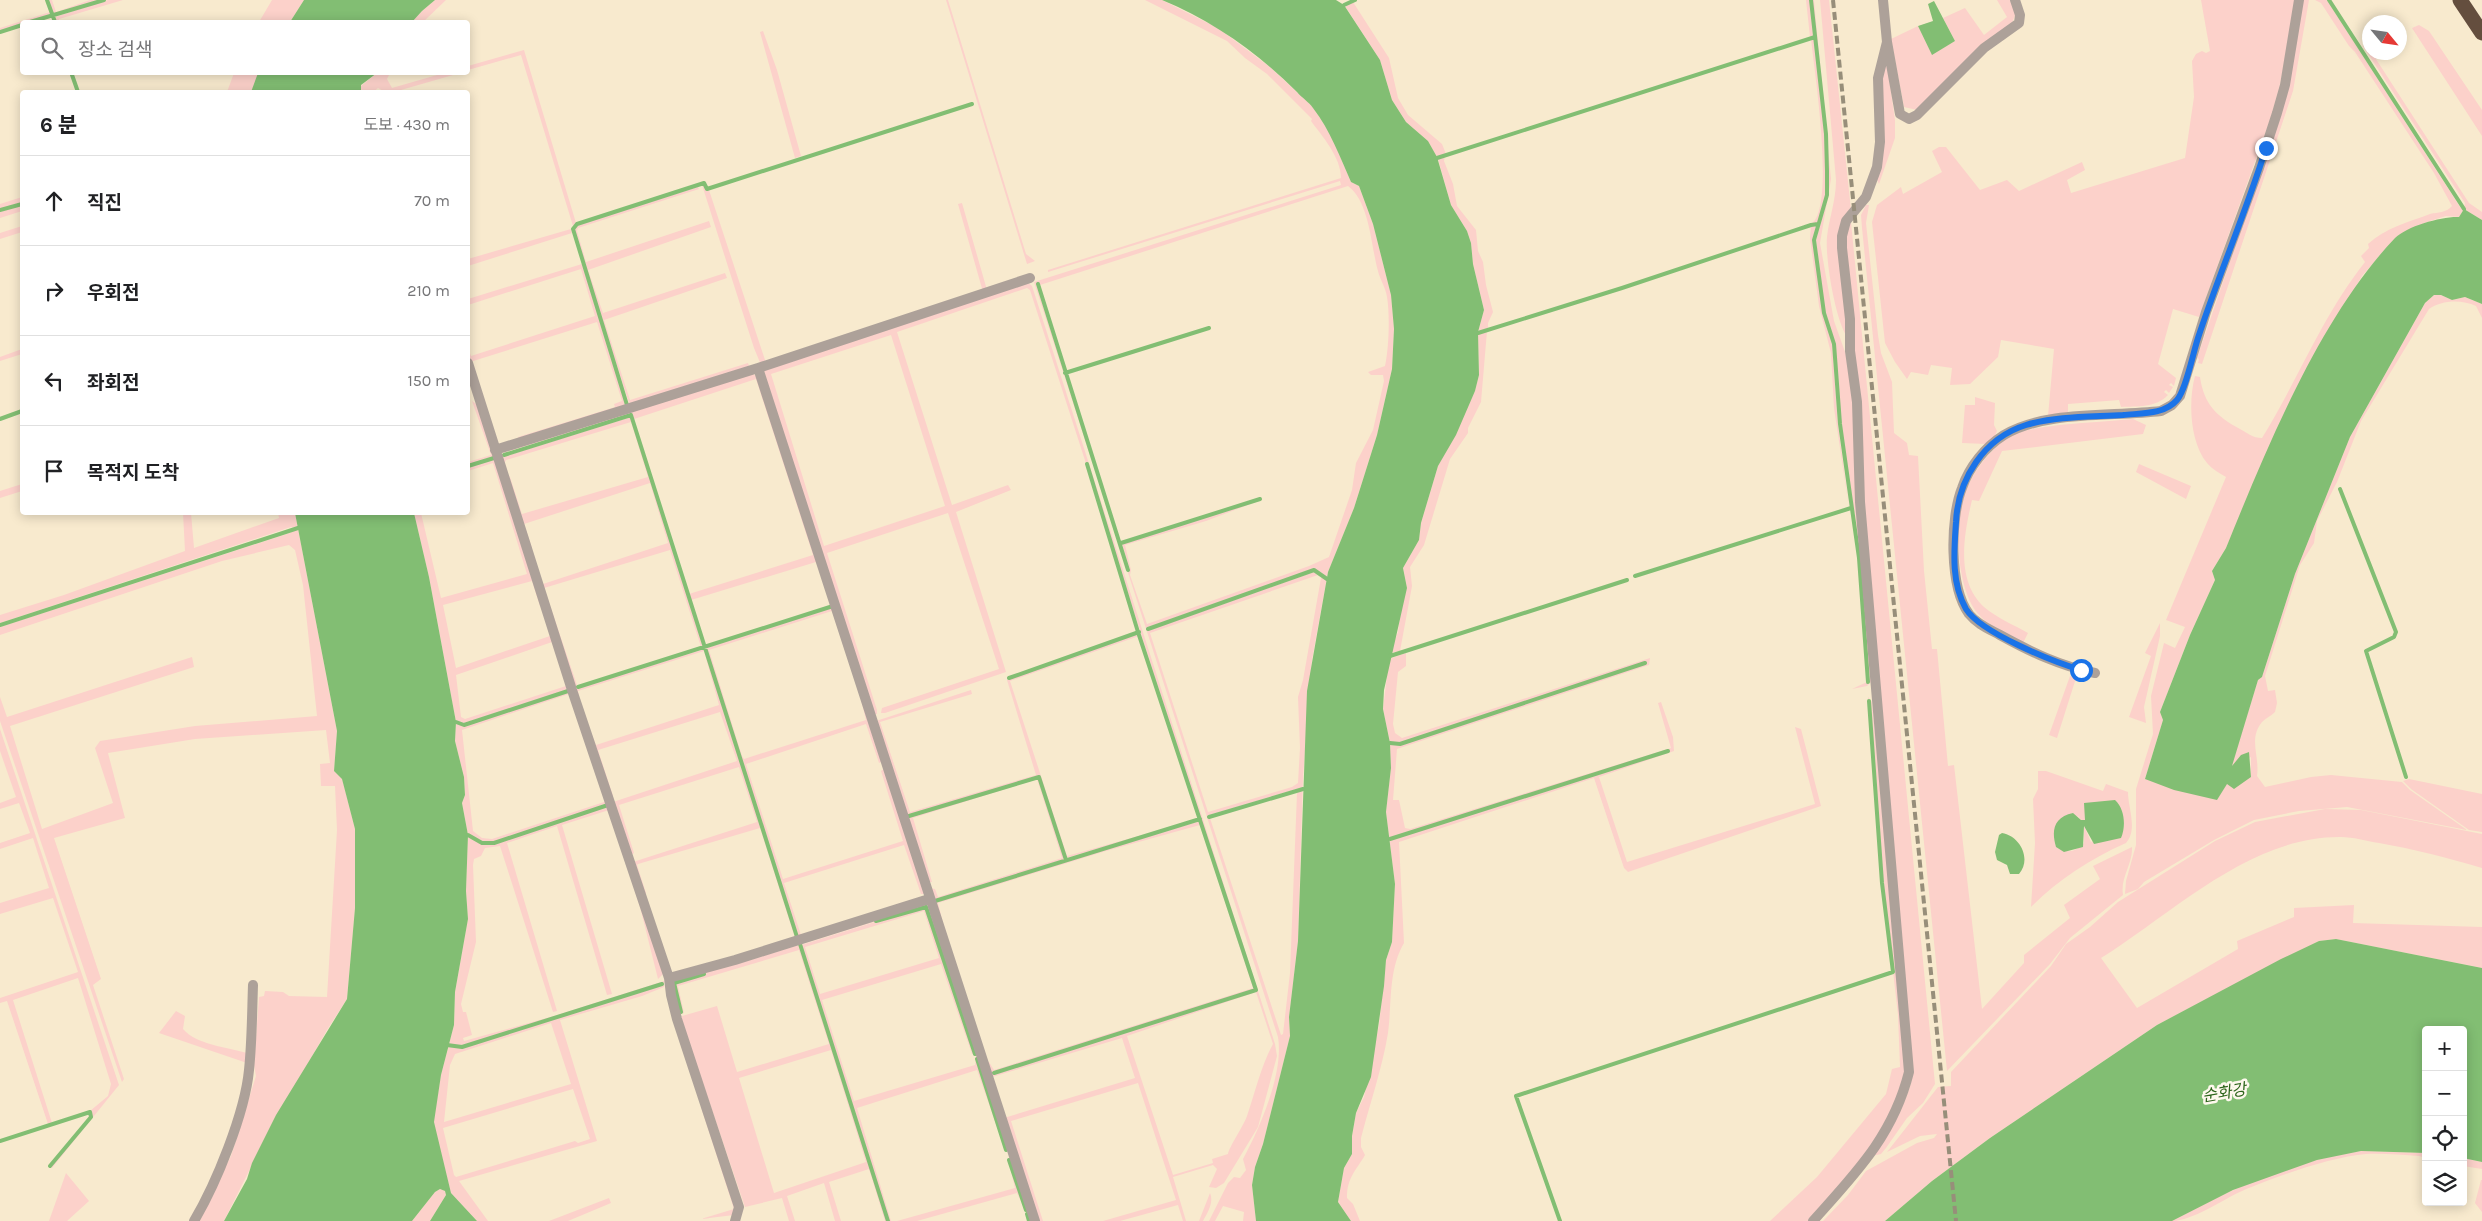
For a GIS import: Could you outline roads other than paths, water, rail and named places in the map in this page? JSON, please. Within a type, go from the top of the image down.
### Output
[{"type":"highway","points":[[2460,0],[2482,33]]},
{"type":"street","points":[[1883,0],[1887,42],[1900,114],[1909,119],[1917,115],[1984,48],[2019,23],[2020,15],[2015,0]]},
{"type":"street","points":[[2095,673],[2046,659],[1985,627],[1969,613],[1957,587],[1954,560],[1956,518],[1961,488],[1969,472],[1985,451],[1998,439],[2020,427],[2054,420],[2161,411],[2172,405],[2180,396],[2204,320],[2277,113],[2285,85],[2299,0]]},
{"type":"street","points":[[1814,1221],[1854,1177],[1875,1148],[1901,1098],[1909,1072],[1861,512],[1857,402],[1850,351],[1850,319],[1842,248],[1842,236],[1846,222],[1866,198],[1878,167],[1880,142],[1878,78],[1887,42]]},
{"type":"street","points":[[495,450],[758,368],[1030,278]]},
{"type":"street","points":[[758,368],[1035,1221]]},
{"type":"street","points":[[470,369],[669,978],[670,995],[739,1207],[735,1221]]},
{"type":"street","points":[[669,978],[744,958],[929,899]]},
{"type":"street","points":[[194,1221],[222,1165],[247,1081],[253,985]]},
{"type":"water","points":[[304,0],[435,0],[414,20],[291,20]]},
{"type":"water","points":[[1162,0],[1336,0],[1344,5],[1380,60],[1392,100],[1406,122],[1428,141],[1437,157],[1451,205],[1467,231],[1471,243],[1473,264],[1484,310],[1478,332],[1479,375],[1475,391],[1456,435],[1438,466],[1421,523],[1419,540],[1403,568],[1407,588],[1384,690],[1383,709],[1390,743],[1391,768],[1386,812],[1395,884],[1392,942],[1386,960],[1371,1077],[1356,1113],[1352,1136],[1352,1154],[1344,1168],[1338,1202],[1351,1221],[1256,1221],[1252,1185],[1255,1167],[1263,1144],[1290,1036],[1289,1017],[1298,941],[1307,691],[1328,572],[1354,508],[1377,435],[1392,369],[1394,329],[1391,295],[1373,224],[1359,186],[1351,182],[1330,134],[1319,116],[1282,78],[1251,51],[1217,28]]},
{"type":"water","points":[[1934,1],[1955,41],[1932,55],[1918,26],[1933,21],[1928,4]]},
{"type":"water","points":[[257,75],[374,75],[361,85],[361,90],[252,90]]},
{"type":"water","points":[[2464,209],[2482,220],[2482,304],[2465,297],[2452,300],[2441,295],[2434,295],[2425,303],[2350,437],[2295,574],[2262,677],[2258,680],[2232,766],[2241,755],[2249,752],[2251,777],[2234,789],[2227,784],[2217,800],[2174,790],[2145,779],[2163,720],[2160,712],[2190,635],[2215,580],[2212,571],[2226,548],[2278,426],[2319,344],[2368,270],[2395,238],[2408,230],[2426,223],[2444,218],[2459,217]]},
{"type":"water","points":[[295,515],[414,515],[429,577],[456,722],[455,741],[464,777],[465,795],[462,803],[468,835],[466,891],[468,919],[455,992],[454,1025],[441,1075],[434,1122],[451,1193],[477,1221],[430,1221],[446,1195],[445,1191],[440,1189],[435,1192],[412,1221],[224,1221],[247,1179],[252,1163],[276,1115],[347,999],[355,908],[355,829],[342,779],[334,771],[337,731]]},
{"type":"water","points":[[2115,800],[2121,808],[2124,818],[2124,829],[2121,838],[2094,844],[2084,826],[2083,847],[2064,852],[2056,847],[2054,830],[2058,821],[2073,813],[2081,820],[2085,820],[2084,803]]},
{"type":"water","points":[[2002,833],[2019,843],[2022,849],[2024,862],[2019,874],[2010,874],[2007,865],[1997,860],[1995,852],[1999,835]]},
{"type":"water","name":"순화강","points":[[2336,939],[2482,968],[2482,1162],[2467,1159],[2467,1026],[2422,1026],[2422,1153],[2361,1151],[2317,1160],[2233,1190],[2172,1221],[1885,1221],[1932,1181],[1990,1138],[2157,1025],[2281,959],[2319,941]]},
{"type":"waterway","points":[[47,0],[54,20]]},
{"type":"waterway","points":[[37,20],[104,0]]},
{"type":"waterway","points":[[1344,5],[1355,0]]},
{"type":"waterway","points":[[1811,0],[1826,134],[1827,171],[1827,195],[1814,240],[1824,313],[1834,344],[1840,424],[1859,558],[1868,682]]},
{"type":"waterway","points":[[2329,0],[2464,209]]},
{"type":"waterway","points":[[0,32],[20,26]]},
{"type":"waterway","points":[[1437,158],[1815,37]]},
{"type":"waterway","points":[[72,75],[77,90]]},
{"type":"waterway","points":[[627,405],[573,229],[577,224],[704,183],[707,189],[972,104]]},
{"type":"waterway","points":[[0,210],[20,205]]},
{"type":"waterway","points":[[1478,333],[1818,224]]},
{"type":"waterway","points":[[1038,284],[1128,570]]},
{"type":"waterway","points":[[1065,373],[1209,328]]},
{"type":"waterway","points":[[0,419],[20,412]]},
{"type":"waterway","points":[[504,455],[631,415],[797,937]]},
{"type":"waterway","points":[[470,465],[494,458]]},
{"type":"waterway","points":[[994,1073],[1256,990],[1138,632],[1087,464]]},
{"type":"waterway","points":[[2340,489],[2396,632],[2394,637],[2366,651],[2406,777]]},
{"type":"waterway","points":[[1121,543],[1260,499]]},
{"type":"waterway","points":[[1635,576],[1851,508]]},
{"type":"waterway","points":[[0,625],[298,528]]},
{"type":"waterway","points":[[1148,629],[1314,570],[1327,579]]},
{"type":"waterway","points":[[1390,656],[1627,580]]},
{"type":"waterway","points":[[578,687],[833,606]]},
{"type":"waterway","points":[[1009,678],[1139,632]]},
{"type":"waterway","points":[[1390,743],[1400,744],[1645,663]]},
{"type":"waterway","points":[[456,722],[464,725],[568,691]]},
{"type":"waterway","points":[[1560,1221],[1516,1096],[1893,972],[1882,883],[1869,701]]},
{"type":"waterway","points":[[1390,839],[1668,751]]},
{"type":"waterway","points":[[909,816],[1039,777],[1066,860]]},
{"type":"waterway","points":[[1209,817],[1303,789]]},
{"type":"waterway","points":[[468,835],[482,843],[494,843],[608,805]]},
{"type":"waterway","points":[[935,901],[1200,819]]},
{"type":"waterway","points":[[876,921],[926,907],[975,1054]]},
{"type":"waterway","points":[[800,944],[888,1221]]},
{"type":"waterway","points":[[681,1012],[674,983],[704,974]]},
{"type":"waterway","points":[[447,1045],[462,1047],[662,984]]},
{"type":"waterway","points":[[977,1059],[1006,1150]]},
{"type":"waterway","points":[[0,1141],[90,1112],[91,1117],[50,1166]]},
{"type":"waterway","points":[[1009,1160],[1026,1210]]},
{"type":"waterway","points":[[1027,1214],[1029,1221]]},
{"type":"railway","points":[[1833,0],[1956,1221]]}]
